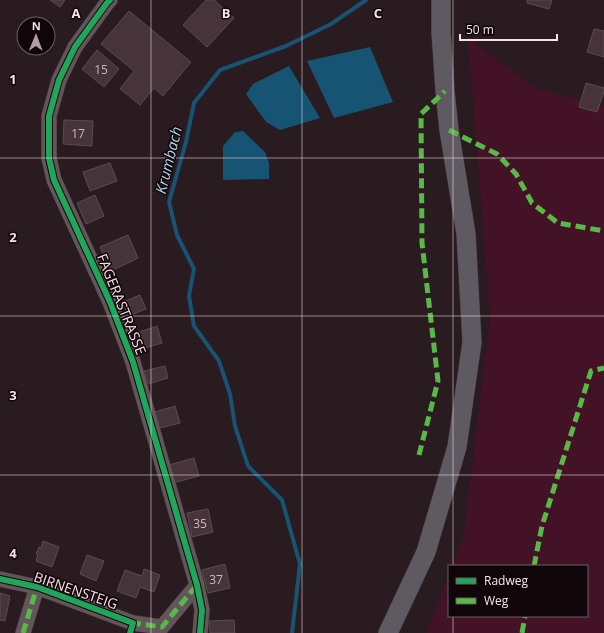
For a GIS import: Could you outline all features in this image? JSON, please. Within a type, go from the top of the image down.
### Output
[{"type":"main road","points":[[388,633],[426,552],[457,447],[472,342],[466,234],[449,130],[445,91],[441,32],[441,0]]},
{"type":"street","name":"FAGERASTRASSE","points":[[110,0],[75,47],[59,80],[50,116],[49,158],[54,180],[110,302],[132,362],[197,585],[202,610],[200,633]]},
{"type":"street","name":"BIRNENSTEIG","points":[[0,579],[37,587],[131,628],[162,627],[197,585]]},
{"type":"street","name":"BIRNENSTEIG","points":[[23,633],[37,587]]},
{"type":"shaded area","points":[[468,38],[538,89],[604,106],[604,633],[427,633],[448,577],[448,617],[588,617],[588,565],[452,565],[464,534],[490,317]]},
{"type":"water","points":[[370,47],[393,102],[334,118],[307,61]]},
{"type":"water","points":[[289,66],[320,118],[280,130],[266,122],[246,94],[253,84]]},
{"type":"water","points":[[243,131],[265,152],[269,163],[269,179],[223,180],[223,146],[235,132]]},
{"type":"building","points":[[50,0],[65,0],[60,7]]},
{"type":"building","points":[[206,0],[214,0],[234,18],[207,47],[183,25]]},
{"type":"building","points":[[527,0],[552,0],[549,9],[527,3]]},
{"type":"building","points":[[129,11],[191,62],[163,96],[154,88],[140,105],[120,89],[134,71],[101,44]]},
{"type":"building","points":[[594,29],[604,31],[604,57],[587,52]]},
{"type":"building","points":[[97,50],[119,69],[104,87],[82,69]]},
{"type":"building","points":[[586,83],[604,88],[597,112],[579,107]]},
{"type":"building","points":[[64,120],[93,121],[92,146],[63,144]]},
{"type":"building","points":[[110,163],[117,181],[90,191],[83,172]]},
{"type":"building","points":[[95,195],[104,216],[86,224],[77,203]]},
{"type":"building","points":[[128,235],[138,258],[111,271],[100,247]]},
{"type":"building","points":[[140,295],[146,309],[128,316],[123,302]]},
{"type":"building","points":[[157,326],[162,343],[138,350],[133,334]]},
{"type":"building","points":[[165,366],[168,378],[148,384],[144,371]]},
{"type":"building","points":[[175,406],[180,423],[160,428],[155,412]]},
{"type":"building","points":[[194,458],[199,476],[173,483],[169,465]]},
{"type":"building","points":[[208,509],[213,532],[192,537],[187,513]]},
{"type":"building","points":[[43,541],[59,547],[52,567],[36,561],[38,555],[36,554],[39,547],[41,548]]},
{"type":"building","points":[[87,555],[104,561],[96,581],[80,574]]},
{"type":"building","points":[[225,564],[230,588],[208,593],[202,570]]},
{"type":"building","points":[[144,569],[160,575],[154,592],[140,587],[136,598],[117,591],[125,570],[142,576]]},
{"type":"building","points":[[0,593],[10,596],[5,621],[0,620]]},
{"type":"building","points":[[234,620],[235,633],[210,633],[209,621]]},
{"type":"waterway","name":"Krumbach","points":[[292,633],[300,564],[282,500],[248,466],[235,426],[230,394],[219,361],[194,326],[189,296],[194,269],[177,235],[169,202],[186,142],[194,103],[220,70],[286,46],[331,24],[366,0]]},
{"type":"marked path","points":[[419,455],[438,381],[422,243],[421,114],[445,91]]},
{"type":"marked path","points":[[449,130],[497,154],[516,174],[532,203],[558,223],[604,231]]},
{"type":"marked path","points":[[534,565],[542,526],[591,371],[604,368]]},
{"type":"marked path","points":[[132,625],[133,623],[162,627],[197,585]]},
{"type":"marked path","points":[[23,633],[37,587]]},
{"type":"marked path","points":[[522,633],[525,617]]},
{"type":"cycle path","points":[[110,0],[75,47],[59,80],[49,116],[49,158],[54,180],[110,302],[133,362],[197,585],[202,610],[200,633]]},
{"type":"cycle path","points":[[0,579],[37,587],[133,623],[130,633]]}]
